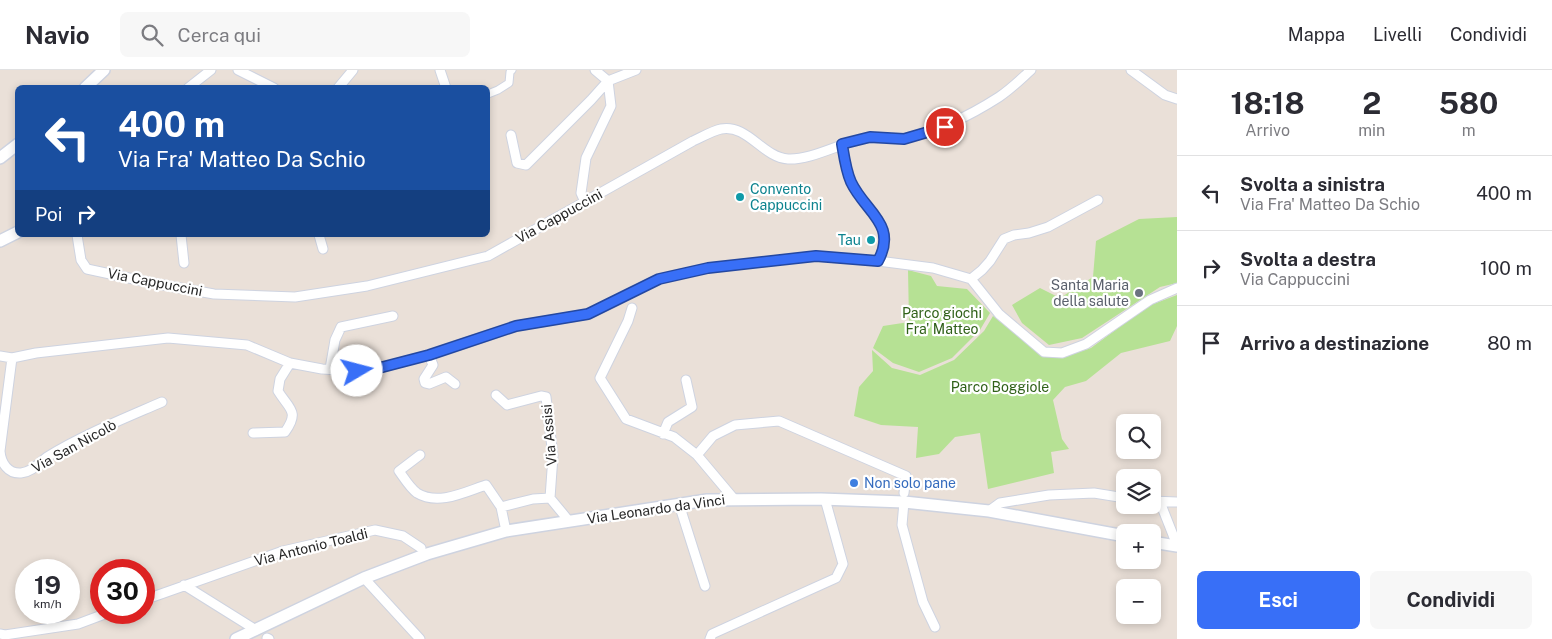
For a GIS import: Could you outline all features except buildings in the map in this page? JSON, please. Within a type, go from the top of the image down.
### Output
[{"type":"street","points":[[89,85],[104,70]]},
{"type":"street","points":[[192,85],[211,70]]},
{"type":"street","points":[[238,70],[268,85]]},
{"type":"street","points":[[340,85],[353,70]]},
{"type":"street","points":[[440,70],[445,85]]},
{"type":"street","points":[[490,93],[509,83],[512,70]]},
{"type":"street","points":[[585,202],[581,193],[586,158],[611,106],[608,81],[595,70]]},
{"type":"street","points":[[510,136],[517,163],[526,165],[608,81],[636,70]]},
{"type":"street","name":"Via Cappuccini","points":[[77,237],[80,260],[87,269],[214,294],[295,297],[366,286],[488,256],[693,141],[721,129],[741,130],[752,140],[787,159],[803,158],[842,144],[870,137],[904,139],[945,127],[1000,96],[1031,70]]},
{"type":"street","points":[[1131,70],[1165,95],[1177,99]]},
{"type":"street","points":[[842,144],[851,182],[884,230],[885,248],[878,261]]},
{"type":"street","points":[[0,158],[15,146]]},
{"type":"street","points":[[971,279],[990,262],[1004,239],[1048,227],[1098,200]]},
{"type":"street","points":[[0,242],[15,234]]},
{"type":"street","points":[[181,237],[184,263]]},
{"type":"street","points":[[320,237],[323,249]]},
{"type":"street","points":[[0,356],[12,358],[168,338],[247,345],[290,362],[330,370],[357,371],[379,368],[429,355],[516,326],[588,314],[659,279],[708,268],[816,256],[933,268],[971,279],[999,314],[1044,352],[1062,353],[1086,344],[1150,300],[1177,288]]},
{"type":"street","points":[[632,308],[628,321],[600,378],[626,419],[674,437],[698,455],[734,499]]},
{"type":"street","points":[[330,370],[335,340],[341,327],[394,316]]},
{"type":"street","points":[[429,355],[433,365],[424,379],[424,383],[429,384],[446,377],[455,384]]},
{"type":"street","name":"Via San Nicolò","points":[[12,358],[0,451],[3,463],[12,472],[18,473],[30,470],[46,458],[104,427],[162,402]]},
{"type":"street","points":[[253,433],[285,432],[292,422],[292,409],[278,390],[280,379],[290,362]]},
{"type":"street","points":[[662,434],[668,422],[692,407],[686,380]]},
{"type":"street","name":"Via Assisi","points":[[496,395],[507,405],[541,396],[546,397],[554,456],[550,498]]},
{"type":"street","points":[[698,455],[713,436],[735,425],[779,421],[906,476],[902,525],[922,602],[935,627]]},
{"type":"street","points":[[420,456],[399,472],[416,492],[439,500],[486,485],[502,507],[506,531]]},
{"type":"street","points":[[989,511],[1000,503],[1050,495],[1094,493],[1116,497]]},
{"type":"street","name":"Via Leonardo da Vinci","points":[[236,639],[364,578],[427,554],[506,531],[707,500],[904,497],[1116,534]]},
{"type":"street","points":[[502,507],[533,499],[550,498],[569,521]]},
{"type":"street","points":[[710,639],[712,634],[836,578],[843,564],[825,499]]},
{"type":"street","points":[[1161,501],[1177,502]]},
{"type":"street","points":[[679,504],[705,586]]},
{"type":"street","points":[[1161,512],[1177,546]]},
{"type":"street","name":"Via Antonio Toaldi","points":[[155,596],[283,551],[375,530],[403,536],[421,548]]},
{"type":"street","points":[[1161,543],[1177,546]]},
{"type":"street","points":[[364,578],[420,639]]},
{"type":"street","points":[[184,585],[256,630]]},
{"type":"street","points":[[0,634],[5,635],[78,624],[90,620]]},
{"type":"green space","points":[[1177,217],[1177,283],[1160,287],[1082,338],[1049,345],[1022,323],[1012,305],[1040,288],[1060,298],[1093,277],[1096,241],[1139,219]]},
{"type":"green space","name":"Parco giochi Fra' Matteo","points":[[908,270],[931,276],[937,286],[967,289],[990,313],[980,330],[952,358],[919,372],[893,363],[873,348],[883,326],[909,322]]},
{"type":"green space","name":"Parco Boggiole","points":[[1177,295],[1177,326],[1170,341],[1121,353],[1086,381],[1065,387],[1053,400],[1062,439],[1069,449],[1051,452],[1054,473],[988,489],[980,433],[955,437],[939,454],[916,458],[918,427],[881,425],[854,416],[859,387],[873,371],[872,350],[892,368],[920,375],[954,360],[984,331],[993,316],[1045,357],[1066,356],[1091,348],[1148,306]]},
{"type":"place","name":"Convento Cappuccini","points":[[740,197]]},
{"type":"place","name":"Tau","points":[[871,240]]},
{"type":"place","name":"Santa Maria della salute","points":[[1139,293]]},
{"type":"place","name":"Non solo pane","points":[[854,483]]},
{"type":"route","points":[[357,371],[379,368],[429,355],[516,326],[588,314],[659,279],[708,268],[816,256],[878,261],[885,248],[884,230],[851,182],[842,144],[870,137],[904,139],[945,127]]}]
